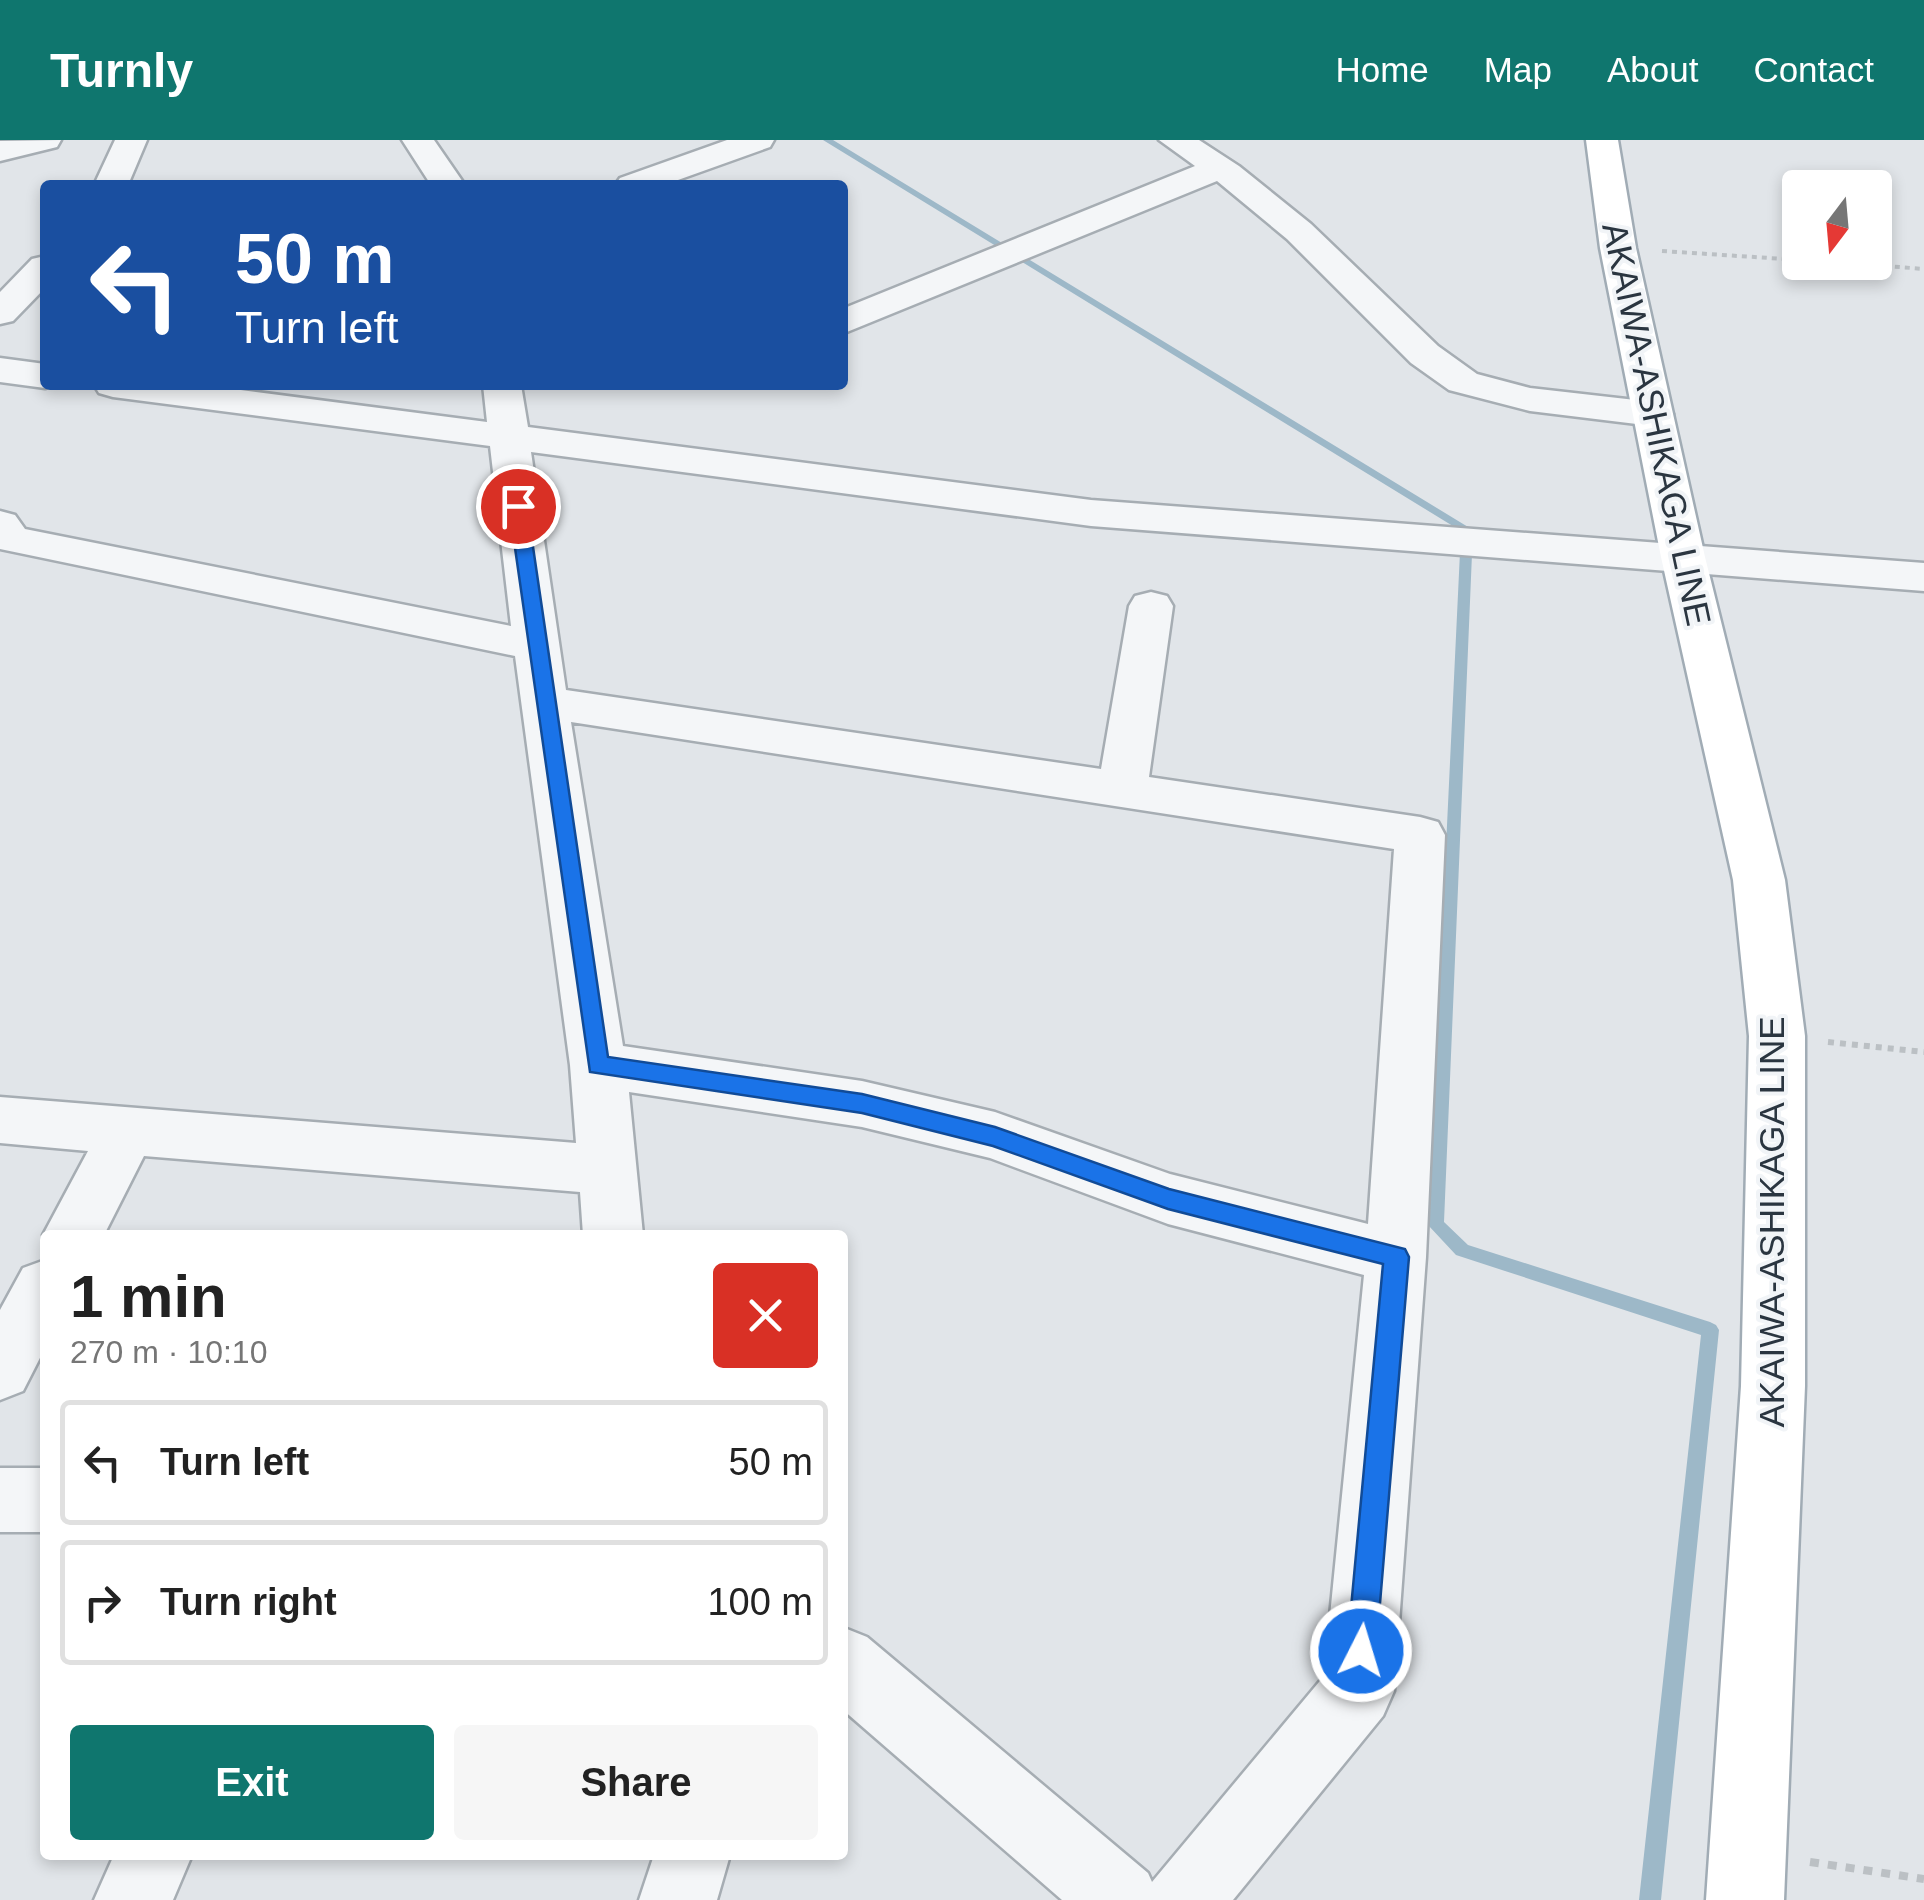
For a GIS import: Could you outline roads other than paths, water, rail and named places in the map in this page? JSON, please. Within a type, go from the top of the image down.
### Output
[{"type":"main road","name":"AKAIWA-ASHIKAGA LINE","points":[[1602,140],[1618,248],[1652,414],[1758,880],[1777,1036],[1773,1386],[1747,1876]]},
{"type":"street","points":[[0,151],[45,140]]},
{"type":"street","points":[[113,180],[130,140]]},
{"type":"street","points":[[418,140],[445,180]]},
{"type":"street","points":[[646,180],[758,140]]},
{"type":"street","points":[[1175,140],[1219,168],[1299,230],[1416,345],[1461,382],[1500,393],[1652,414]]},
{"type":"street","points":[[848,322],[1219,168]]},
{"type":"street","points":[[0,313],[40,272]]},
{"type":"street","points":[[0,370],[40,375]]},
{"type":"street","points":[[153,390],[1090,513],[1924,578]]},
{"type":"street","points":[[503,390],[598,1065],[612,1230]]},
{"type":"street","points":[[0,524],[10,538],[536,646]]},
{"type":"street","points":[[1122,790],[1150,606]]},
{"type":"street","points":[[544,702],[1420,835],[1396,1257],[1358,1691],[1182,1900]]},
{"type":"street","points":[[598,1065],[862,1104],[995,1136],[1168,1199],[1396,1257]]},
{"type":"street","points":[[0,1120],[606,1170]]},
{"type":"street","points":[[75,1230],[129,1129]]},
{"type":"street","points":[[0,1371],[40,1296]]},
{"type":"street","points":[[0,1500],[40,1500]]},
{"type":"street","points":[[848,1667],[1121,1900]]},
{"type":"street","points":[[133,1900],[152,1860]]},
{"type":"street","points":[[678,1900],[690,1860]]},
{"type":"waterway","points":[[827,140],[1467,530],[1436,1225],[1462,1250],[1710,1330],[1650,1900]]}]
